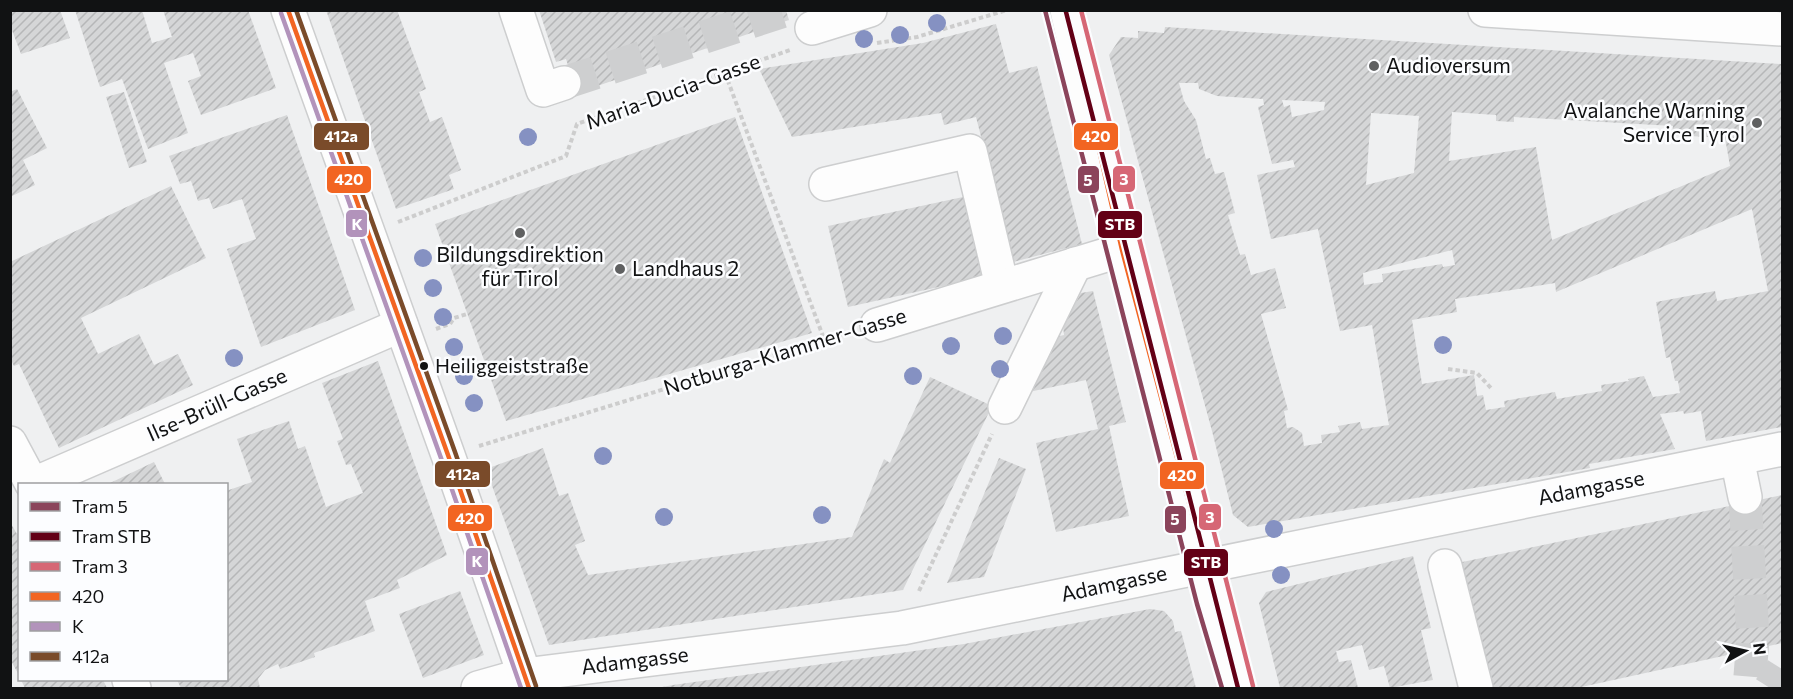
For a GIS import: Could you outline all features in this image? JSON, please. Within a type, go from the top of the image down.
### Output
[{"type":"street","points":[[288,10],[527,682]]},
{"type":"street","points":[[516,10],[543,90],[564,83]]},
{"type":"street","points":[[802,39],[870,10]]},
{"type":"street","points":[[1067,10],[1122,250],[1238,688]]},
{"type":"street","points":[[1485,10],[1693,17],[1782,28]]},
{"type":"street","points":[[826,184],[970,151],[1002,286]]},
{"type":"street","name":"Notburga-Klammer-Gasse","points":[[877,325],[1122,250]]},
{"type":"street","points":[[1005,406],[1075,264]]},
{"type":"street","name":"Ilse-Brüll-Gasse","points":[[35,483],[401,325]]},
{"type":"street","points":[[10,443],[32,483]]},
{"type":"street","name":"Adamgasse","points":[[478,688],[902,627],[1782,449]]},
{"type":"street","points":[[1737,458],[1745,497]]},
{"type":"street","points":[[1445,566],[1476,688]]},
{"type":"path","points":[[875,44],[917,37],[1007,10]]},
{"type":"path","name":"Maria-Ducia-Gasse","points":[[369,234],[566,156],[578,124],[725,73],[802,39]]},
{"type":"path","points":[[725,73],[824,339]]},
{"type":"path","points":[[443,327],[450,324],[454,318],[467,314]]},
{"type":"path","name":"Notburga-Klammer-Gasse","points":[[448,455],[824,339],[877,325]]},
{"type":"path","points":[[1448,369],[1477,373],[1491,388]]},
{"type":"path","points":[[902,627],[1005,406]]},
{"type":"building","points":[[10,10],[60,10],[70,38],[21,54],[10,25]]},
{"type":"building","points":[[75,10],[142,10],[152,43],[172,37],[163,10],[248,10],[276,88],[201,115],[188,81],[201,76],[193,53],[164,63],[188,133],[148,149],[122,79],[100,87]]},
{"type":"building","points":[[326,10],[397,10],[426,89],[419,92],[430,122],[442,117],[461,170],[449,175],[454,189],[396,209]]},
{"type":"building","points":[[539,10],[786,10],[789,20],[577,93],[566,59],[556,62]]},
{"type":"building","points":[[996,24],[1009,73],[1037,66],[1082,244],[1013,262],[976,117],[944,125],[941,113],[792,137],[759,69],[923,43]]},
{"type":"building","points":[[1165,27],[1782,64],[1782,427],[1706,441],[1701,411],[1660,414],[1675,449],[1589,464],[1590,468],[1248,527],[1233,515],[1109,55],[1121,37],[1138,38],[1138,31],[1164,33]],"holes":[[[1179,83],[1198,83],[1199,89],[1217,96],[1263,99],[1264,105],[1258,107],[1272,164],[1293,160],[1295,167],[1257,175],[1271,239],[1318,229],[1340,331],[1372,325],[1389,425],[1362,429],[1360,422],[1338,426],[1340,432],[1321,435],[1322,443],[1304,446],[1302,433],[1293,427],[1287,428],[1284,411],[1288,410],[1261,314],[1286,308],[1275,268],[1251,275],[1245,254],[1240,255],[1228,215],[1235,213],[1224,172],[1215,174],[1210,158],[1206,159],[1196,120],[1184,101]],[[1282,100],[1325,102],[1324,110],[1292,117],[1290,105],[1284,107]],[[1452,112],[1496,115],[1496,121],[1514,122],[1514,117],[1673,126],[1672,135],[1725,138],[1730,166],[1552,240],[1536,147],[1449,161]],[[1371,113],[1419,116],[1414,173],[1366,185]],[[1752,209],[1768,291],[1717,301],[1715,291],[1656,302],[1666,358],[1670,357],[1680,393],[1653,397],[1644,376],[1628,379],[1629,381],[1601,385],[1602,391],[1557,399],[1555,392],[1504,401],[1505,407],[1486,410],[1483,395],[1477,396],[1474,375],[1422,384],[1412,320],[1457,312],[1455,299],[1555,283],[1556,292]],[[1452,250],[1455,265],[1443,267],[1442,264],[1382,274],[1383,282],[1364,285],[1363,273]]]},
{"type":"building","points":[[17,89],[47,148],[23,160],[35,185],[10,197],[10,92]]},
{"type":"building","points":[[124,92],[147,162],[129,168],[106,97]]},
{"type":"building","points":[[287,115],[355,310],[261,347],[227,249],[256,239],[242,199],[213,209],[209,198],[198,201],[191,181],[180,184],[169,156]]},
{"type":"building","name":"Landhaus 2","points":[[735,117],[812,333],[506,421],[435,224]]},
{"type":"building","points":[[171,186],[206,258],[81,318],[98,354],[139,334],[154,365],[178,354],[193,385],[59,448],[19,364],[14,366],[10,358],[10,262]]},
{"type":"building","points":[[963,197],[984,277],[848,307],[828,226]]},
{"type":"building","points":[[1093,291],[1126,422],[1109,426],[1129,516],[1056,532],[1036,443],[1098,429],[1086,380],[1024,393],[1051,338],[1064,335],[1063,326],[1081,293]]},
{"type":"building","points":[[378,361],[447,555],[397,580],[400,588],[365,601],[375,631],[314,653],[315,657],[280,669],[278,664],[265,670],[258,679],[260,688],[181,688],[178,681],[228,681],[228,490],[252,482],[237,439],[289,421],[298,449],[305,446],[326,507],[363,493],[351,464],[346,465],[337,441],[343,439],[322,383]]},
{"type":"building","points":[[930,377],[992,406],[903,590],[549,645],[486,469],[543,448],[559,496],[568,493],[585,541],[575,545],[588,575],[852,537],[884,459],[890,463]]},
{"type":"building","points":[[999,458],[1026,469],[984,577],[947,583]]},
{"type":"building","points":[[154,462],[164,483],[110,483]]},
{"type":"building","points":[[1782,495],[1782,643],[1577,688],[1478,688],[1448,565]]},
{"type":"building","points":[[10,522],[18,533],[18,673],[10,659]]},
{"type":"building","points":[[1413,556],[1431,628],[1421,630],[1433,680],[1390,688],[1384,666],[1369,670],[1362,645],[1336,651],[1339,662],[1351,660],[1358,688],[1280,688],[1259,603],[1266,592]]},
{"type":"building","points":[[460,591],[484,655],[423,678],[399,614]]},
{"type":"building","points":[[1150,609],[1164,611],[1173,621],[1175,632],[1181,631],[1196,688],[657,688],[964,644]]},
{"type":"building","points":[[22,681],[104,681],[107,688],[25,688]]},
{"type":"tunnel","points":[[564,83],[787,10]]},
{"type":"tunnel","points":[[1745,497],[1753,639],[1749,688]]},
{"type":"tunnel","points":[[1770,688],[1782,669]]},
{"type":"tram line","name":"5","points":[[1045,10],[1197,604],[1222,688]]},
{"type":"tram line","name":"3","points":[[1081,10],[1253,686]]},
{"type":"tram line","name":"STB","points":[[1066,12],[1238,688]]},
{"type":"transit line","name":"420","points":[[288,10],[529,688]]},
{"type":"transit line","name":"412a","points":[[296,10],[455,452],[536,686]]},
{"type":"transit line","name":"420","points":[[1067,10],[1122,250],[1238,688]]},
{"type":"transit line","name":"K","points":[[281,13],[521,688]]},
{"type":"place","name":"Audioversum","points":[[1374,66]]},
{"type":"place","name":"Avalanche Warning Service Tyrol","points":[[1757,123]]},
{"type":"place","name":"Bildungsdirektion für Tirol","points":[[520,233]]},
{"type":"place","name":"Landhaus 2","points":[[620,269]]},
{"type":"place","name":"Heiliggeiststraße","points":[[424,366]]}]
